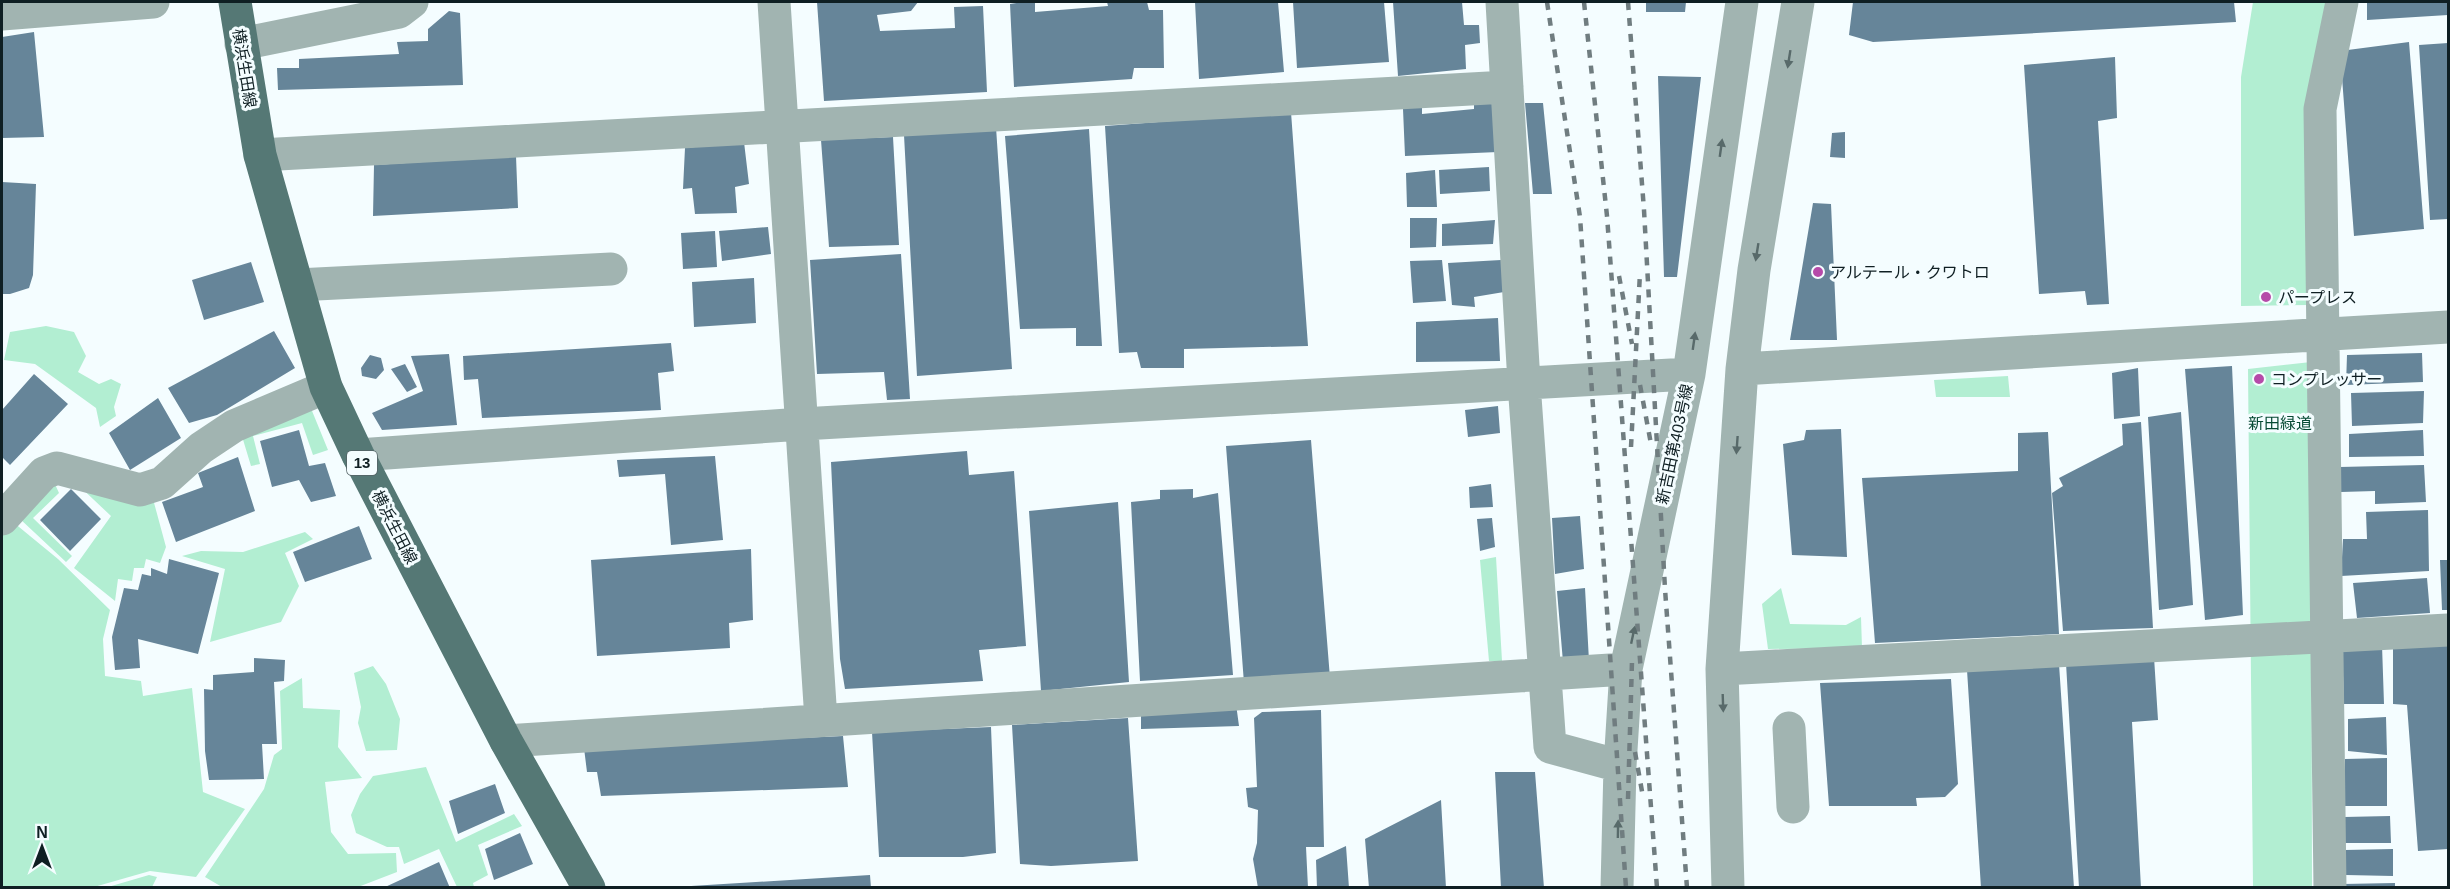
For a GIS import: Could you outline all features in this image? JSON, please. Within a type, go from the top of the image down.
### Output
[{"type":"main road","name":"横浜生田線","points":[[235,2],[260,155],[326,387],[358,455],[506,741],[589,888]]},
{"type":"street","points":[[2,14],[153,2]]},
{"type":"street","points":[[241,44],[399,12],[412,2]]},
{"type":"street","points":[[774,2],[821,720]]},
{"type":"street","points":[[1502,2],[1524,383],[1550,747],[1620,765]]},
{"type":"street","name":"新吉田第403号線","points":[[1617,888],[1620,765],[1626,669],[1689,374],[1742,2]]},
{"type":"street","points":[[1728,888],[1722,669],[1742,369],[1754,270],[1798,2]]},
{"type":"street","points":[[2330,888],[2320,109],[2342,2]]},
{"type":"street","points":[[260,155],[1507,87]]},
{"type":"street","points":[[297,285],[611,269]]},
{"type":"street","points":[[1742,369],[2448,327]]},
{"type":"street","points":[[358,455],[802,424],[1689,374]]},
{"type":"street","points":[[2,519],[44,472],[57,468],[140,490],[162,483],[201,447],[234,426],[326,387]]},
{"type":"street","points":[[1722,669],[2448,630]]},
{"type":"street","points":[[506,741],[1626,669]]},
{"type":"street","points":[[1789,728],[1793,807]]},
{"type":"green space","points":[[2253,2],[2329,2],[2306,106],[2305,219],[2310,305],[2241,306],[2241,77]]},
{"type":"green space","points":[[46,326],[74,332],[86,356],[78,372],[99,384],[111,379],[121,384],[114,407],[116,416],[100,427],[96,408],[35,364],[4,360],[10,332]]},
{"type":"green space","name":"新田緑道","points":[[2311,362],[2312,887],[2253,887],[2248,369]]},
{"type":"green space","points":[[2008,376],[2010,397],[1936,397],[1934,380]]},
{"type":"green space","points":[[310,406],[328,450],[313,455],[302,423],[253,436],[260,464],[251,466],[241,433]]},
{"type":"green space","points":[[54,482],[59,493],[33,518],[72,556],[66,562],[19,518]]},
{"type":"green space","points":[[75,482],[153,499],[166,547],[160,563],[146,559],[144,568],[134,568],[132,581],[118,579],[115,601],[74,568],[111,516]]},
{"type":"green space","points":[[2,513],[58,559],[110,610],[103,639],[105,676],[141,681],[143,696],[192,688],[203,792],[245,809],[196,877],[150,871],[94,887],[2,887]]},
{"type":"green space","points":[[305,532],[313,539],[285,553],[299,586],[281,622],[210,642],[225,569],[182,556],[201,551],[243,552]]},
{"type":"green space","points":[[1496,557],[1502,661],[1489,661],[1480,560]]},
{"type":"green space","points":[[1781,588],[1790,624],[1846,625],[1861,617],[1862,648],[1768,649],[1762,604]]},
{"type":"green space","points":[[373,666],[386,684],[400,719],[397,750],[366,751],[358,723],[361,707],[354,673]]},
{"type":"green space","points":[[302,678],[303,708],[340,710],[338,747],[362,778],[325,782],[331,832],[348,854],[396,853],[397,872],[358,887],[222,887],[205,877],[264,789],[274,755],[282,749],[280,691]]},
{"type":"green space","points":[[426,767],[456,842],[514,814],[522,826],[478,845],[488,875],[473,883],[474,887],[457,887],[439,849],[404,864],[399,847],[387,847],[356,833],[351,815],[360,794],[373,776]]},
{"type":"green space","points":[[149,875],[157,877],[152,887],[108,887]]},
{"type":"building","points":[[817,2],[918,2],[911,11],[877,15],[880,31],[955,28],[954,7],[983,6],[987,92],[824,101]]},
{"type":"building","points":[[1035,2],[1035,12],[1108,6],[1107,2],[1147,2],[1149,10],[1163,10],[1164,68],[1134,68],[1132,79],[1014,87],[1010,4]]},
{"type":"building","points":[[1195,2],[1278,2],[1284,72],[1199,79]]},
{"type":"building","points":[[1293,2],[1384,2],[1389,62],[1297,68]]},
{"type":"building","points":[[1393,2],[1462,2],[1464,25],[1479,25],[1480,43],[1465,45],[1466,69],[1398,76]]},
{"type":"building","points":[[1646,2],[1686,2],[1685,12],[1646,12]]},
{"type":"building","points":[[1853,2],[2234,2],[2236,22],[1873,42],[1849,35]]},
{"type":"building","points":[[2367,2],[2448,2],[2448,15],[2367,20]]},
{"type":"building","points":[[449,11],[460,13],[463,85],[278,90],[277,68],[299,68],[299,59],[399,54],[397,42],[428,41],[428,29]]},
{"type":"building","points":[[34,32],[44,137],[2,138],[2,37]]},
{"type":"building","points":[[2409,42],[2424,229],[2354,236],[2340,51]]},
{"type":"building","points":[[2448,43],[2448,219],[2430,220],[2419,45]]},
{"type":"building","points":[[2115,57],[2117,118],[2098,121],[2109,304],[2087,305],[2085,291],[2039,294],[2024,65]]},
{"type":"building","points":[[1658,76],[1701,77],[1677,277],[1664,277]]},
{"type":"building","points":[[1474,102],[1495,102],[1498,152],[1405,156],[1403,109],[1422,105],[1422,114],[1474,109]]},
{"type":"building","points":[[1525,103],[1543,103],[1552,194],[1533,194]]},
{"type":"building","points":[[1291,112],[1308,346],[1184,349],[1184,368],[1141,368],[1137,352],[1119,353],[1105,126]]},
{"type":"building","points":[[996,127],[1012,369],[917,376],[904,135]]},
{"type":"building","points":[[1089,129],[1102,346],[1076,346],[1076,328],[1020,329],[1005,136]]},
{"type":"building","points":[[1845,132],[1845,158],[1830,157],[1832,133]]},
{"type":"building","points":[[893,137],[899,245],[829,247],[821,140]]},
{"type":"building","points":[[744,142],[749,184],[735,187],[737,213],[695,214],[692,188],[683,189],[685,148]]},
{"type":"building","points":[[516,156],[518,208],[373,216],[374,165]]},
{"type":"building","points":[[1489,167],[1490,191],[1440,194],[1439,170]]},
{"type":"building","points":[[1435,170],[1437,207],[1407,207],[1406,173]]},
{"type":"building","points":[[2,182],[36,184],[33,275],[29,288],[10,294],[2,294]]},
{"type":"building","name":"アルテール・クワトロ","points":[[1813,203],[1831,204],[1837,340],[1790,340]]},
{"type":"building","points":[[1410,218],[1437,218],[1436,247],[1410,248]]},
{"type":"building","points":[[1495,220],[1493,244],[1442,246],[1442,224]]},
{"type":"building","points":[[768,227],[771,254],[722,261],[719,231]]},
{"type":"building","points":[[715,231],[717,267],[683,269],[681,233]]},
{"type":"building","points":[[901,254],[910,399],[887,400],[884,372],[817,374],[810,260]]},
{"type":"building","points":[[1442,260],[1446,301],[1413,303],[1410,261]]},
{"type":"building","points":[[1501,260],[1504,292],[1474,297],[1475,307],[1452,305],[1448,263]]},
{"type":"building","points":[[251,262],[264,302],[204,320],[192,280]]},
{"type":"building","points":[[754,278],[756,323],[694,327],[692,282]]},
{"type":"building","points":[[1498,318],[1500,361],[1416,362],[1416,322]]},
{"type":"building","points":[[274,331],[295,368],[217,415],[189,423],[168,388]]},
{"type":"building","points":[[671,343],[674,371],[658,373],[661,410],[482,418],[478,379],[464,380],[463,356]]},
{"type":"building","points":[[2422,353],[2423,382],[2346,385],[2347,355]]},
{"type":"building","points":[[449,354],[457,425],[382,430],[372,413],[423,391],[411,356]]},
{"type":"building","points":[[370,355],[381,358],[384,370],[376,379],[362,376],[361,368]]},
{"type":"building","points":[[405,364],[417,387],[407,392],[391,369]]},
{"type":"building","points":[[2232,366],[2243,615],[2205,620],[2185,369]]},
{"type":"building","points":[[2138,368],[2140,416],[2114,419],[2112,373]]},
{"type":"building","points":[[34,374],[68,404],[10,465],[2,457],[2,410]]},
{"type":"building","points":[[2424,391],[2423,423],[2352,426],[2351,393]]},
{"type":"building","points":[[158,398],[181,438],[130,470],[109,433]]},
{"type":"building","points":[[1498,406],[1500,433],[1468,437],[1465,410]]},
{"type":"building","points":[[2181,412],[2193,605],[2159,610],[2148,417]]},
{"type":"building","points":[[2141,422],[2153,628],[2063,631],[2052,493],[2063,486],[2059,478],[2123,445],[2122,424]]},
{"type":"building","points":[[1841,429],[1847,557],[1792,555],[1783,444],[1804,440],[1806,430]]},
{"type":"building","points":[[299,430],[309,466],[325,463],[336,496],[311,502],[299,480],[272,487],[260,441]]},
{"type":"building","points":[[2423,430],[2424,456],[2349,457],[2349,434]]},
{"type":"building","points":[[2048,432],[2059,634],[1875,643],[1862,478],[2018,471],[2018,433]]},
{"type":"building","points":[[1311,440],[1330,678],[1244,683],[1226,446]]},
{"type":"building","points":[[967,451],[969,475],[1014,471],[1026,646],[979,650],[983,681],[845,689],[840,659],[831,462]]},
{"type":"building","points":[[715,456],[723,540],[671,545],[665,474],[619,477],[617,460]]},
{"type":"building","points":[[238,457],[255,511],[176,542],[162,502],[203,487],[198,473]]},
{"type":"building","points":[[2424,465],[2426,502],[2375,504],[2375,491],[2341,492],[2340,467]]},
{"type":"building","points":[[1491,484],[1493,507],[1470,508],[1469,487]]},
{"type":"building","points":[[71,489],[101,519],[70,551],[40,520]]},
{"type":"building","points":[[1193,489],[1193,498],[1218,493],[1233,675],[1140,681],[1131,502],[1160,499],[1160,490]]},
{"type":"building","points":[[1118,502],[1129,682],[1041,691],[1029,511]]},
{"type":"building","points":[[2428,510],[2429,571],[2341,576],[2343,539],[2367,539],[2366,512]]},
{"type":"building","points":[[1580,516],[1584,569],[1555,574],[1552,518]]},
{"type":"building","points":[[1492,518],[1495,547],[1480,551],[1477,519]]},
{"type":"building","points":[[359,526],[372,559],[305,582],[293,552]]},
{"type":"building","points":[[751,549],[753,620],[729,623],[730,648],[597,656],[591,560]]},
{"type":"building","points":[[169,559],[219,573],[198,654],[138,639],[140,668],[115,670],[112,637],[124,588],[138,590],[142,574],[151,576],[151,568],[167,574]]},
{"type":"building","points":[[2440,560],[2448,560],[2448,610],[2442,610]]},
{"type":"building","points":[[2427,578],[2430,613],[2357,618],[2353,583]]},
{"type":"building","points":[[1585,588],[1589,661],[1563,662],[1557,591]]},
{"type":"building","points":[[2448,640],[2448,849],[2418,851],[2407,705],[2393,704],[2393,645]]},
{"type":"building","points":[[2342,645],[2382,645],[2384,704],[2344,704]]},
{"type":"building","points":[[2154,657],[2158,720],[2132,722],[2141,888],[2079,888],[2066,663]]},
{"type":"building","points":[[254,658],[285,660],[284,681],[274,682],[277,744],[262,744],[264,779],[209,780],[205,751],[204,689],[213,690],[213,675],[254,672]]},
{"type":"building","points":[[2059,664],[2074,888],[1981,888],[1967,670]]},
{"type":"building","points":[[1951,679],[1958,784],[1945,797],[1916,798],[1917,806],[1829,806],[1820,683]]},
{"type":"building","points":[[1236,704],[1239,726],[1141,729],[1141,711]]},
{"type":"building","points":[[1321,710],[1324,847],[1306,847],[1308,888],[1258,888],[1253,859],[1257,843],[1258,810],[1248,807],[1246,788],[1257,787],[1254,718],[1262,712]]},
{"type":"building","points":[[2386,717],[2387,755],[2348,751],[2348,719]]},
{"type":"building","points":[[1128,718],[1138,861],[1051,866],[1020,864],[1012,725]]},
{"type":"building","points":[[991,727],[996,853],[963,857],[879,857],[872,732]]},
{"type":"building","points":[[843,736],[848,787],[601,796],[597,772],[587,772],[584,748]]},
{"type":"building","points":[[2387,758],[2387,806],[2344,806],[2345,759]]},
{"type":"building","points":[[1495,772],[1535,772],[1544,888],[1501,888]]},
{"type":"building","points":[[495,784],[505,813],[458,834],[449,801]]},
{"type":"building","points":[[1441,800],[1446,888],[1369,888],[1365,839]]},
{"type":"building","points":[[2390,816],[2391,843],[2343,843],[2344,817]]},
{"type":"building","points":[[520,833],[533,864],[494,880],[485,849]]},
{"type":"building","points":[[1346,846],[1349,888],[1317,888],[1316,860]]},
{"type":"building","points":[[2393,849],[2393,876],[2346,875],[2345,850]]},
{"type":"building","points":[[439,862],[450,888],[383,888]]},
{"type":"building","points":[[870,875],[871,888],[691,888],[691,886]]},
{"type":"building","points":[[2395,883],[2395,888],[2343,888],[2343,884]]},
{"type":"railway","points":[[1547,2],[1580,217],[1626,888]]},
{"type":"railway","points":[[1584,2],[1607,216],[1657,888]]},
{"type":"railway","points":[[1628,2],[1644,210],[1665,589],[1687,888]]},
{"type":"railway","points":[[1631,447],[1640,273]]},
{"type":"railway","points":[[1619,276],[1632,344]]},
{"type":"railway","points":[[1640,385],[1651,444]]},
{"type":"railway","points":[[1628,799],[1632,661]]},
{"type":"railway","points":[[1635,752],[1643,797]]},
{"type":"place","name":"アルテール・クワトロ","points":[[1818,272]]},
{"type":"place","name":"パープレス","points":[[2266,297]]},
{"type":"place","name":"コンプレッサー","points":[[2259,379]]}]
